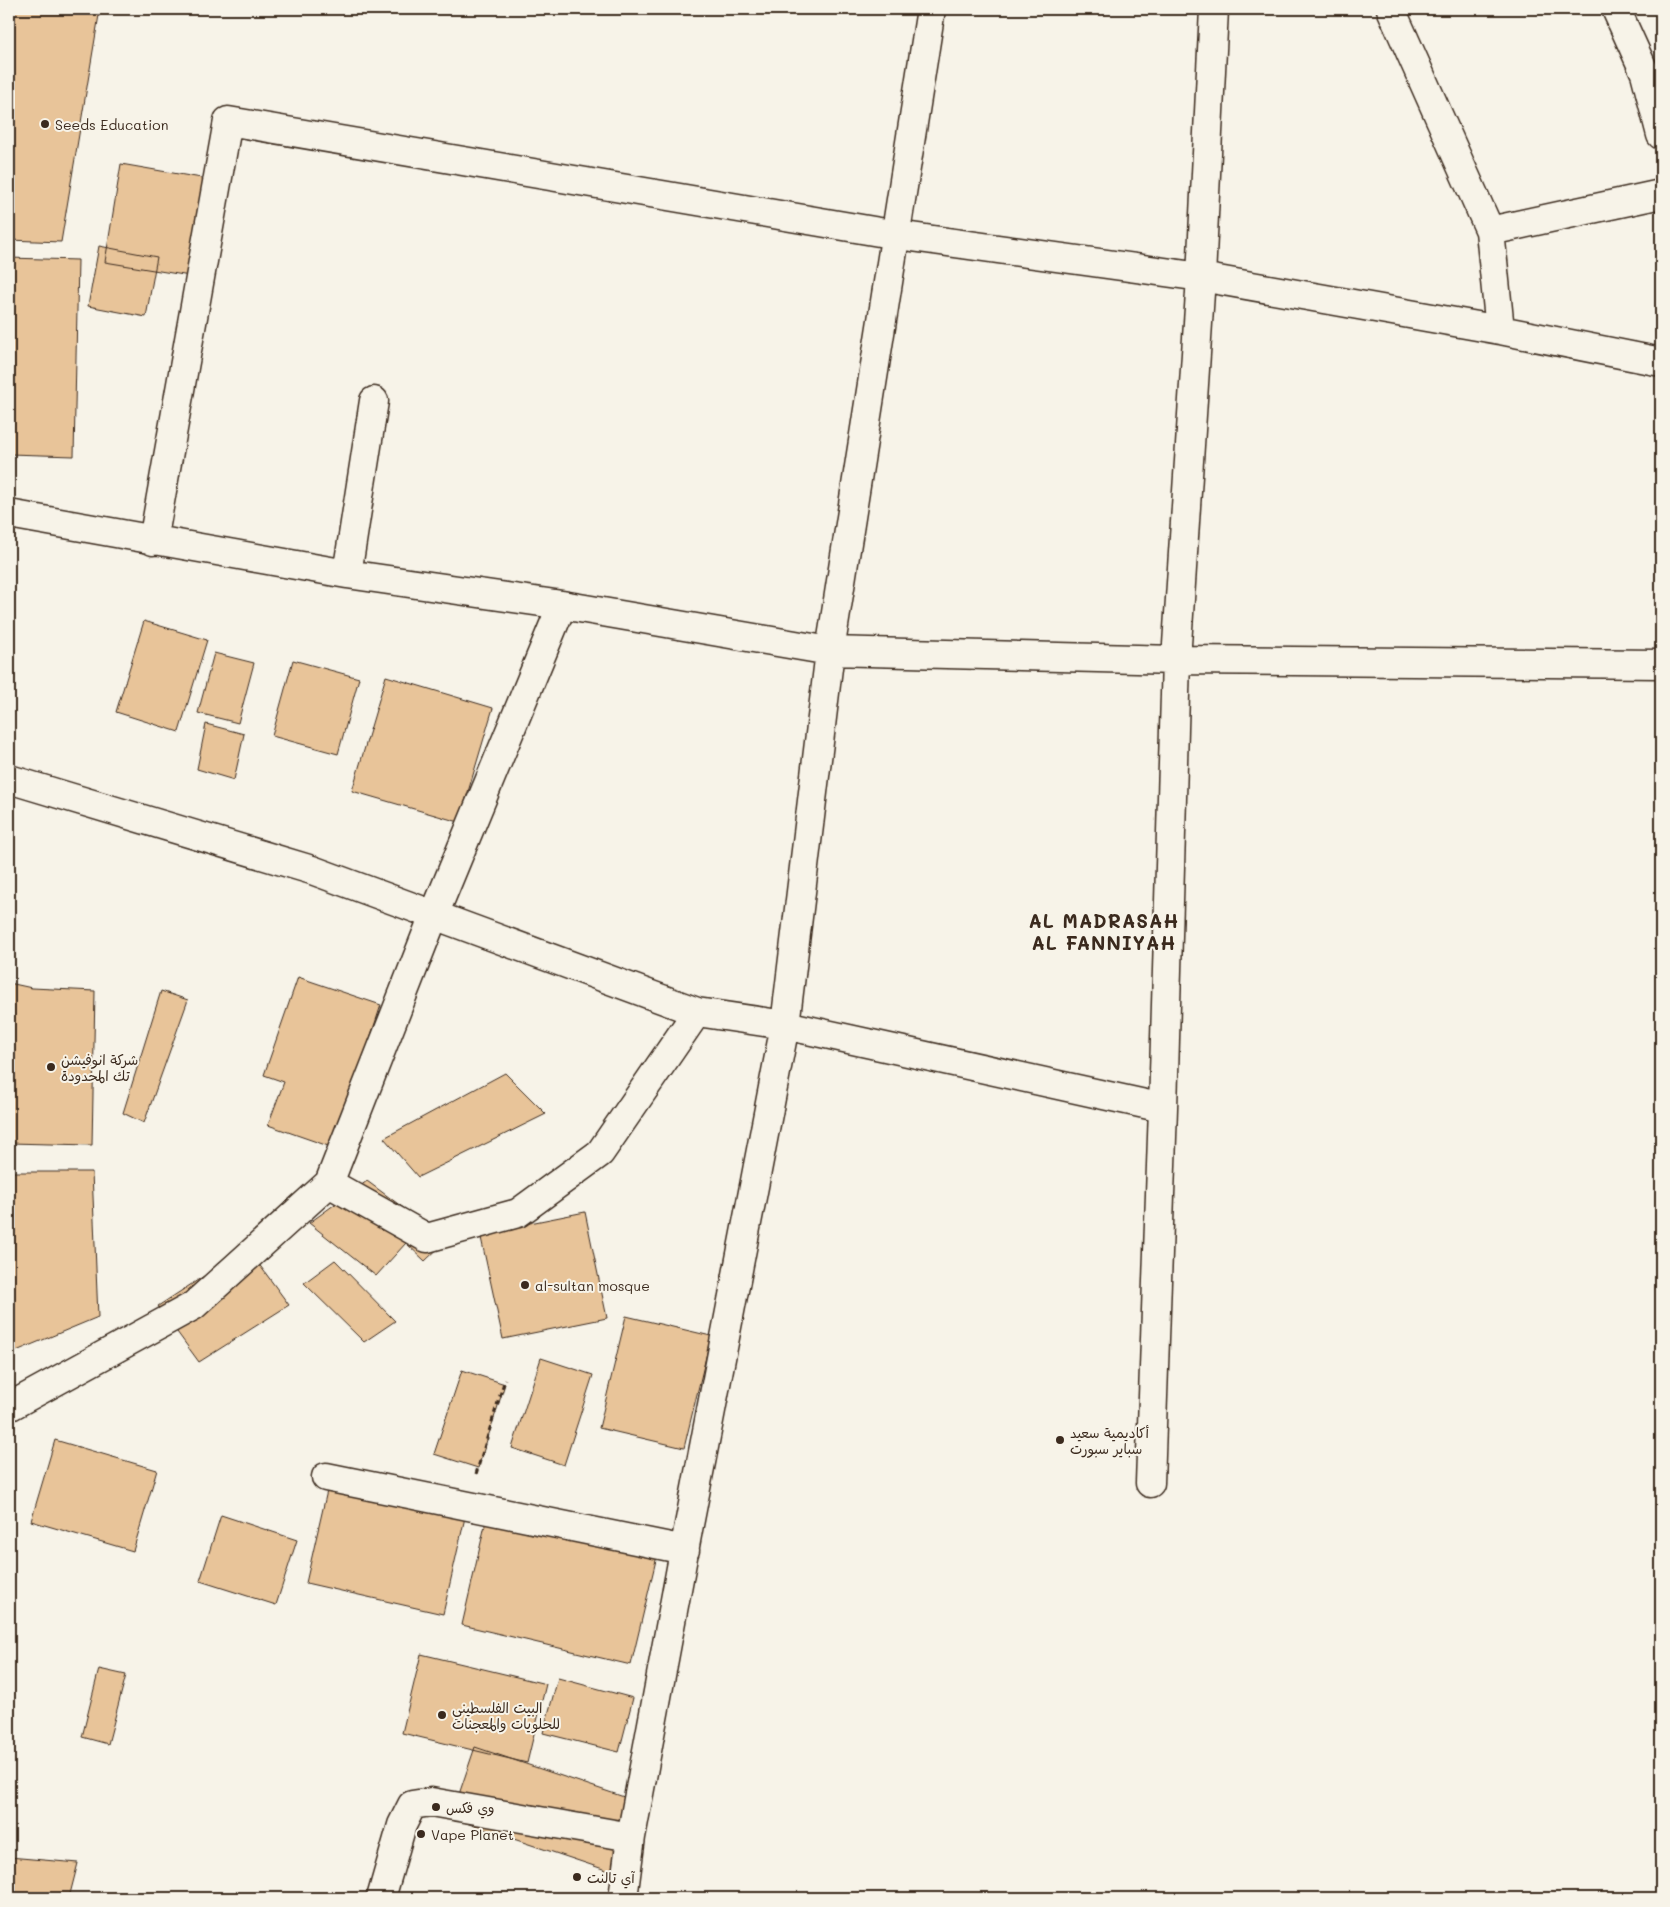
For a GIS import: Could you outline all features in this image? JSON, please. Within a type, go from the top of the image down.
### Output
[{"type":"street","points":[[623,1898],[631,1837],[786,1025],[830,651],[897,235],[931,9]]},
{"type":"street","points":[[1150,1482],[1176,660],[1201,277],[1214,9]]},
{"type":"street","points":[[1391,9],[1490,231],[1500,330]]},
{"type":"street","points":[[1616,9],[1653,70],[1661,135]]},
{"type":"street","points":[[153,541],[228,121],[897,235],[1201,277],[1500,330],[1661,362]]},
{"type":"street","points":[[1490,231],[1661,194]]},
{"type":"street","points":[[347,574],[374,401]]},
{"type":"street","points":[[9,514],[347,574],[562,605],[830,651],[1176,660],[1661,664]]},
{"type":"street","points":[[9,1407],[193,1306],[328,1183],[434,916],[562,605]]},
{"type":"street","points":[[9,780],[312,870],[697,1012],[786,1025],[1163,1108]]},
{"type":"street","points":[[328,1183],[427,1238],[518,1213],[600,1153],[697,1012]]},
{"type":"street","points":[[326,1477],[685,1550]]},
{"type":"street","points":[[381,1898],[402,1825],[412,1804],[431,1802],[631,1837]]},
{"type":"path","points":[[467,1506],[505,1379]]},
{"type":"building","name":"Seeds Education","points":[[9,9],[100,9],[61,242],[9,240]]},
{"type":"building","points":[[121,164],[213,180],[196,277],[105,262]]},
{"type":"building","points":[[99,246],[157,257],[146,317],[88,306]]},
{"type":"building","points":[[9,258],[78,260],[74,456],[9,454]]},
{"type":"building","points":[[144,621],[207,640],[179,732],[116,712]]},
{"type":"building","points":[[214,653],[254,663],[238,723],[198,713]]},
{"type":"building","points":[[293,660],[359,678],[338,754],[272,736]]},
{"type":"building","points":[[386,676],[493,708],[459,822],[352,791]]},
{"type":"building","points":[[206,724],[244,734],[234,780],[197,769]]},
{"type":"building","points":[[298,977],[381,1005],[334,1148],[268,1125],[284,1082],[264,1075]]},
{"type":"building","name":"شركة انوفيشن تك المحدودة","points":[[9,983],[32,988],[95,991],[92,1145],[9,1143]]},
{"type":"building","points":[[161,991],[188,1000],[144,1123],[123,1113]]},
{"type":"building","points":[[505,1073],[546,1114],[418,1177],[384,1138]]},
{"type":"building","points":[[9,1172],[92,1172],[98,1317],[9,1354]]},
{"type":"building","points":[[367,1181],[447,1240],[425,1261],[406,1243],[376,1276],[309,1223]]},
{"type":"building","points":[[585,1212],[607,1318],[503,1339],[480,1233]]},
{"type":"building","points":[[247,1248],[289,1305],[199,1362],[158,1306]]},
{"type":"building","points":[[335,1260],[395,1321],[364,1342],[304,1283]]},
{"type":"building","points":[[626,1316],[711,1336],[684,1448],[599,1428]]},
{"type":"building","points":[[541,1358],[593,1375],[564,1465],[512,1448]]},
{"type":"building","points":[[462,1370],[505,1384],[478,1468],[434,1454]]},
{"type":"building","points":[[55,1440],[157,1470],[133,1551],[31,1521]]},
{"type":"building","points":[[329,1482],[466,1513],[443,1614],[306,1583]]},
{"type":"building","points":[[491,1499],[661,1539],[631,1665],[462,1625]]},
{"type":"building","points":[[221,1515],[297,1540],[276,1605],[200,1581]]},
{"type":"building","points":[[421,1654],[546,1684],[527,1763],[402,1733]]},
{"type":"building","points":[[99,1669],[126,1675],[108,1744],[82,1737]]},
{"type":"building","points":[[558,1678],[633,1698],[619,1752],[543,1733]]},
{"type":"building","points":[[475,1747],[636,1801],[612,1872],[451,1818]]},
{"type":"building","points":[[9,1857],[78,1863],[69,1898],[9,1898]]},
{"type":"place","name":"Seeds Education","points":[[45,124]]},
{"type":"place","name":"شركة انوفيشن تك المحدودة","points":[[51,1067]]},
{"type":"place","name":"al-sultan mosque","points":[[525,1285]]},
{"type":"place","name":"أكاديمية سعيد سباير سبورت","points":[[1060,1440]]},
{"type":"place","name":"البيت الفلسطيني للحلويات والمعجنات","points":[[442,1715]]},
{"type":"place","name":"وي فكس","points":[[436,1807]]},
{"type":"place","name":"Vape Planet","points":[[421,1834]]},
{"type":"place","name":"آي تالنت","points":[[577,1877]]},
{"type":"district","name":"AL MADRASAH AL FANNIYAH","points":[[1104,931]]}]
